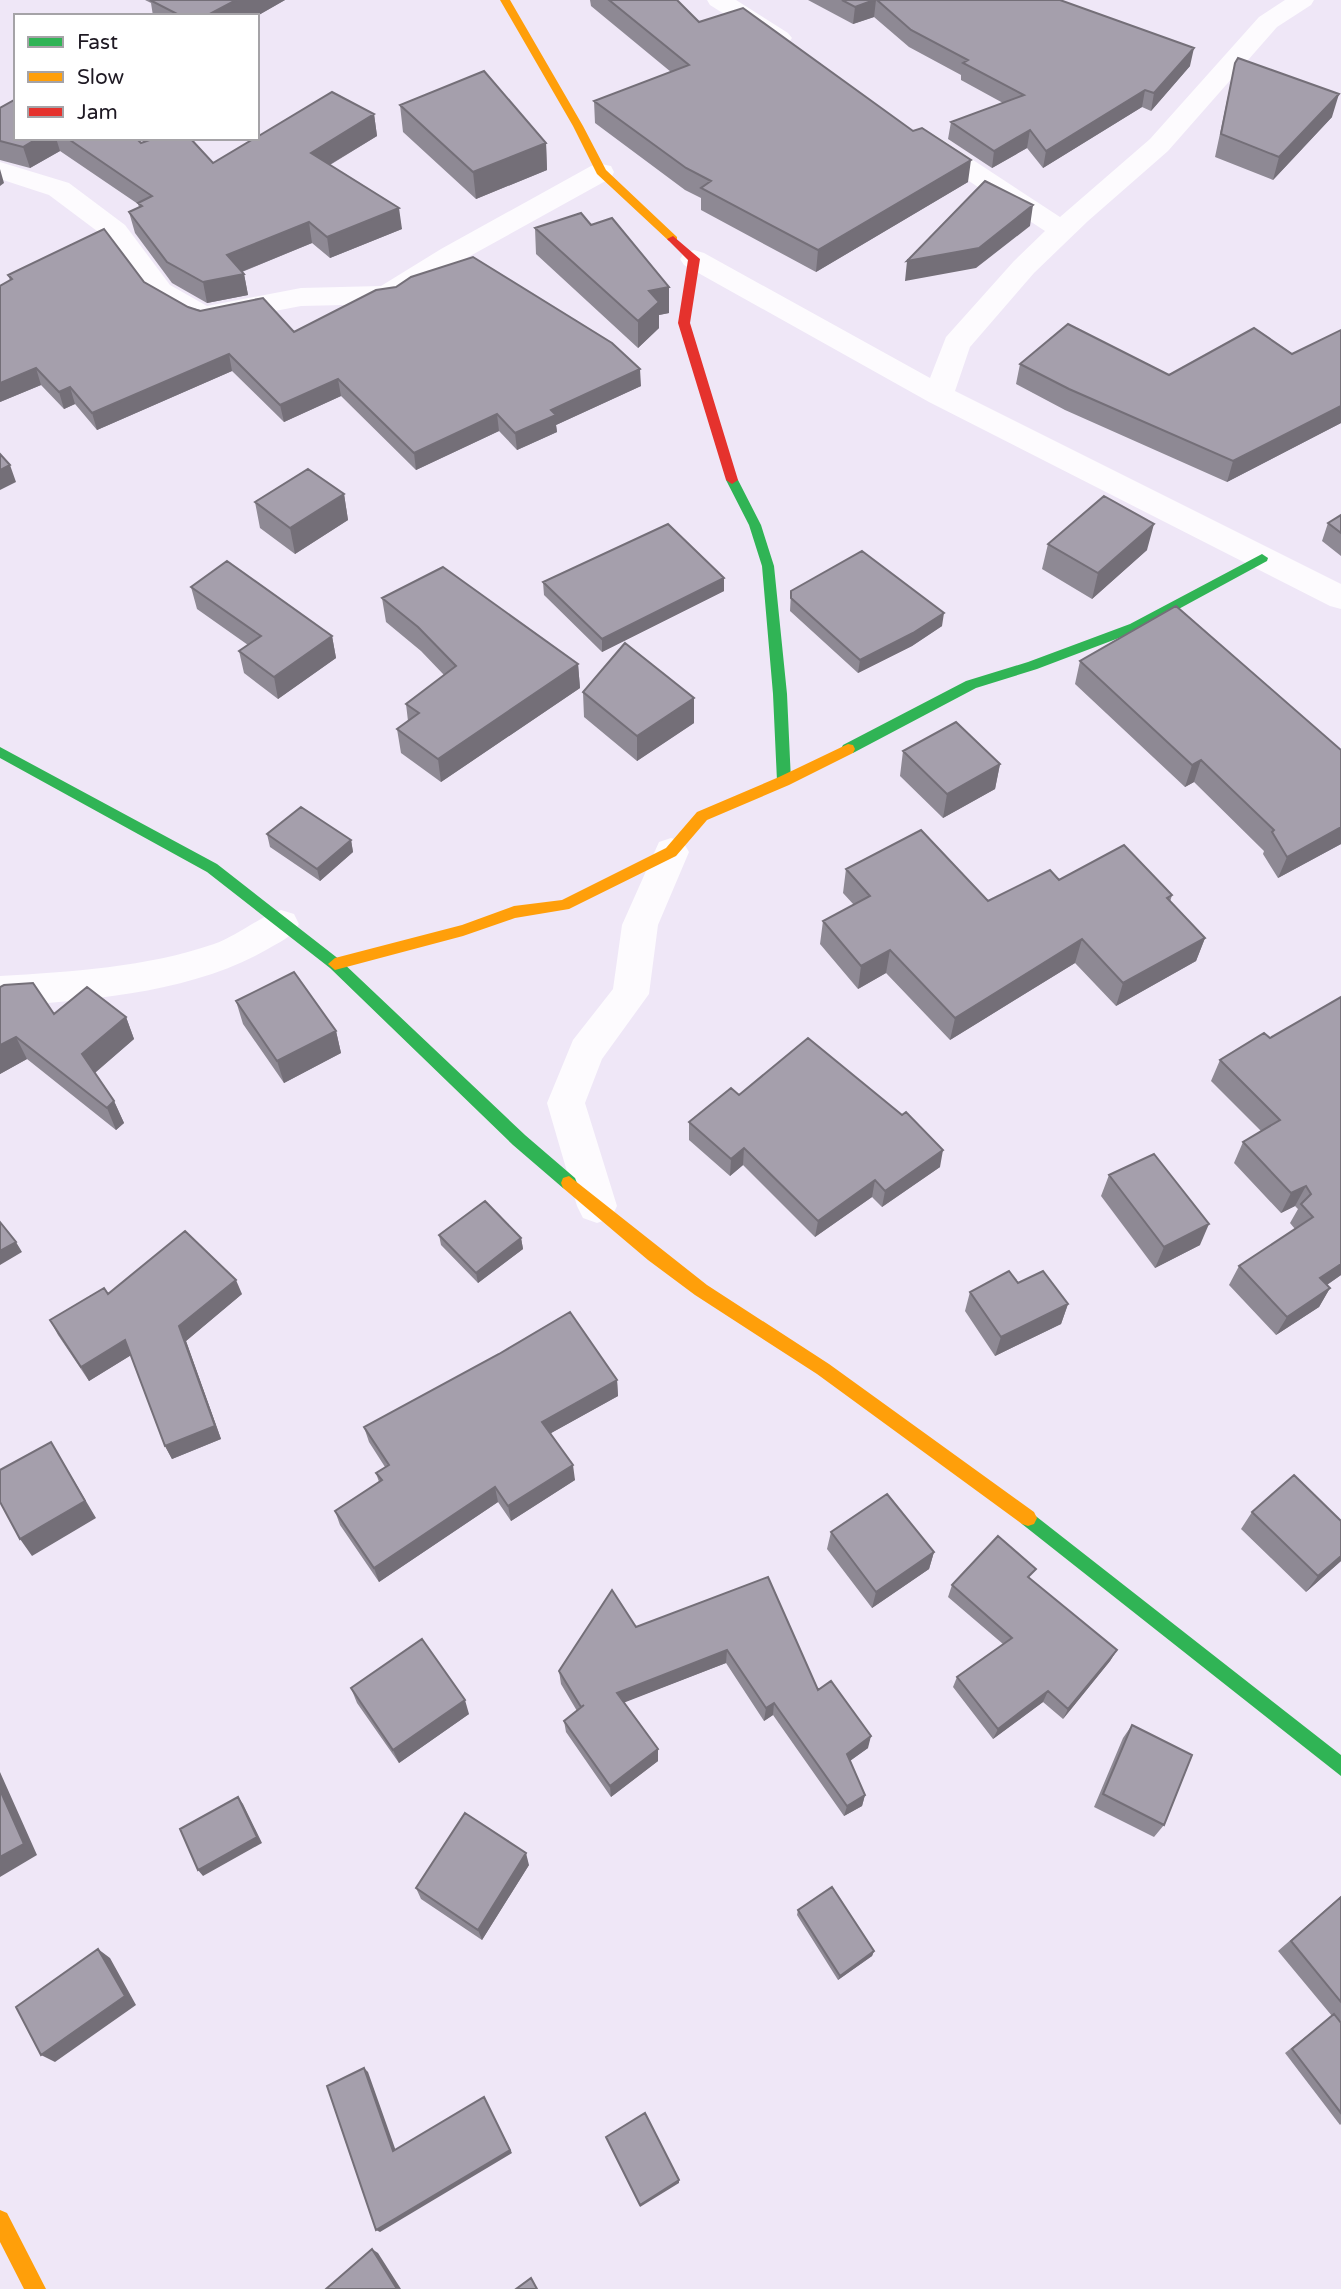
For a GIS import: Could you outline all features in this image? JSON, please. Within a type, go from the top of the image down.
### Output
[{"type":"street","points":[[505,0],[578,126],[601,172],[694,259],[939,395],[1341,598]]},
{"type":"street","points":[[719,0],[801,52]]},
{"type":"street","points":[[939,395],[956,344],[1024,267],[1159,145],[1268,22],[1302,0]]},
{"type":"street","points":[[903,125],[1063,231]]},
{"type":"street","points":[[0,170],[59,189],[115,232],[160,291],[203,316],[302,297],[387,295],[451,255],[601,172]]},
{"type":"street","points":[[694,259],[684,323],[727,473],[755,526],[768,566],[780,694],[784,781]]},
{"type":"street","points":[[597,1206],[566,1103],[586,1051],[631,995],[639,925],[671,852],[702,816],[784,781],[922,712],[971,684],[1031,666],[1135,626],[1262,558]]},
{"type":"street","points":[[0,752],[212,868],[335,964],[519,1140],[654,1255],[701,1290],[823,1369],[990,1488],[1341,1767]]},
{"type":"street","points":[[335,964],[411,945],[514,912],[564,905],[671,852]]},
{"type":"street","points":[[0,991],[70,987],[165,971],[225,956],[281,924]]},
{"type":"street","points":[[0,2220],[35,2289]]},
{"type":"building","points":[[150,0],[236,0],[210,14],[177,14]]},
{"type":"building","points":[[609,0],[677,0],[699,22],[743,8],[913,131],[922,128],[971,160],[818,250],[701,188],[711,181],[686,168],[594,101],[689,65]]},
{"type":"building","points":[[842,0],[874,0],[855,7]]},
{"type":"building","points":[[877,0],[1060,0],[1194,48],[1154,93],[1145,90],[1046,151],[1030,130],[994,151],[951,122],[1024,95],[963,63],[968,60],[911,30]]},
{"type":"building","points":[[1238,58],[1339,94],[1279,157],[1221,134]]},
{"type":"building","points":[[484,71],[546,143],[473,172],[400,105]]},
{"type":"building","points":[[332,92],[374,114],[311,153],[399,208],[327,237],[309,222],[227,255],[244,274],[203,282],[167,262],[129,212],[142,206],[138,203],[152,196],[70,140],[138,140],[141,143],[149,140],[192,140],[213,163],[252,140],[259,140],[259,136]]},
{"type":"building","points":[[14,100],[14,140],[35,140],[23,147],[0,141],[0,108]]},
{"type":"building","points":[[985,181],[1033,205],[979,248],[907,261]]},
{"type":"building","points":[[581,213],[591,225],[612,218],[669,287],[649,291],[659,302],[638,321],[535,228]]},
{"type":"building","points":[[104,229],[144,282],[188,307],[200,311],[263,298],[294,332],[376,290],[396,287],[411,277],[473,257],[612,343],[640,369],[551,410],[556,415],[515,433],[497,414],[414,453],[338,379],[280,405],[229,354],[92,413],[70,387],[59,392],[36,368],[0,383],[0,286],[12,279],[8,275]]},
{"type":"building","points":[[1068,324],[1169,375],[1254,328],[1292,354],[1341,330],[1341,406],[1233,461],[1069,389],[1020,364]]},
{"type":"building","points":[[0,454],[10,465],[0,470]]},
{"type":"building","points":[[308,469],[344,494],[290,528],[255,502]]},
{"type":"building","points":[[1104,496],[1154,524],[1098,573],[1048,544]]},
{"type":"building","points":[[1341,515],[1341,533],[1328,523]]},
{"type":"building","points":[[668,524],[724,578],[602,639],[543,582]]},
{"type":"building","points":[[862,551],[944,613],[913,633],[860,660],[791,598],[791,591]]},
{"type":"building","points":[[227,561],[332,636],[274,677],[239,651],[261,636],[191,587]]},
{"type":"building","points":[[443,567],[578,664],[438,759],[397,729],[419,713],[406,704],[456,666],[418,627],[382,598]]},
{"type":"building","points":[[1176,606],[1341,750],[1341,827],[1287,857],[1272,832],[1274,830],[1201,760],[1192,765],[1080,661]]},
{"type":"building","points":[[625,643],[694,698],[637,736],[583,692]]},
{"type":"building","points":[[956,722],[1000,764],[947,794],[903,751]]},
{"type":"building","points":[[301,807],[351,840],[317,869],[267,834]]},
{"type":"building","points":[[921,830],[988,901],[1050,870],[1059,880],[1124,845],[1172,895],[1167,898],[1205,938],[1123,983],[1082,939],[955,1018],[890,950],[861,966],[823,921],[870,896],[846,869]]},
{"type":"building","points":[[294,972],[336,1031],[277,1061],[236,1001]]},
{"type":"building","points":[[33,983],[54,1014],[87,987],[126,1017],[82,1054],[114,1101],[107,1108],[16,1037],[0,1045],[0,987]]},
{"type":"building","points":[[1341,997],[1341,1264],[1320,1278],[1330,1288],[1287,1317],[1239,1266],[1313,1217],[1301,1204],[1311,1194],[1306,1186],[1291,1193],[1243,1142],[1280,1120],[1220,1060],[1264,1033],[1270,1038]]},
{"type":"building","points":[[808,1038],[902,1115],[906,1112],[943,1150],[885,1191],[875,1180],[818,1221],[744,1148],[731,1159],[689,1122],[731,1088],[739,1095]]},
{"type":"building","points":[[1154,1154],[1209,1224],[1164,1247],[1109,1175]]},
{"type":"building","points":[[485,1201],[521,1238],[476,1273],[439,1235]]},
{"type":"building","points":[[0,1222],[16,1242],[0,1251]]},
{"type":"building","points":[[185,1231],[236,1280],[179,1326],[215,1426],[165,1446],[125,1340],[81,1367],[50,1320],[104,1288],[108,1294]]},
{"type":"building","points":[[1009,1271],[1018,1283],[1043,1271],[1068,1304],[1001,1337],[970,1292]]},
{"type":"building","points":[[570,1312],[617,1380],[542,1422],[573,1465],[508,1506],[495,1487],[374,1568],[335,1511],[382,1480],[376,1473],[389,1465],[364,1427]]},
{"type":"building","points":[[51,1442],[85,1501],[20,1539],[0,1502],[0,1470]]},
{"type":"building","points":[[1294,1475],[1341,1521],[1341,1556],[1318,1576],[1252,1512]]},
{"type":"building","points":[[887,1494],[934,1552],[876,1592],[831,1532]]},
{"type":"building","points":[[998,1536],[1036,1569],[1028,1577],[1117,1650],[1068,1709],[1048,1691],[998,1729],[957,1677],[1012,1638],[952,1585]]},
{"type":"building","points":[[768,1577],[818,1690],[831,1681],[871,1736],[847,1754],[865,1795],[847,1806],[774,1703],[766,1708],[727,1650],[617,1693],[658,1749],[610,1786],[564,1721],[584,1705],[581,1707],[559,1671],[612,1590],[636,1627]]},
{"type":"building","points":[[422,1639],[465,1700],[393,1750],[351,1688]]},
{"type":"building","points":[[1132,1725],[1192,1755],[1164,1825],[1103,1794]]},
{"type":"building","points":[[0,1790],[24,1844],[0,1857]]},
{"type":"building","points":[[238,1797],[257,1837],[198,1870],[180,1829]]},
{"type":"building","points":[[465,1813],[526,1853],[478,1930],[416,1888]]},
{"type":"building","points":[[832,1887],[874,1951],[840,1976],[798,1910]]},
{"type":"building","points":[[1341,1897],[1341,2002],[1291,1941]]},
{"type":"building","points":[[98,1949],[125,1996],[41,2055],[16,2007]]},
{"type":"building","points":[[1334,2014],[1341,2023],[1341,2113],[1292,2049]]},
{"type":"building","points":[[364,2068],[393,2151],[484,2097],[510,2150],[376,2230],[327,2086]]},
{"type":"building","points":[[645,2113],[679,2180],[640,2205],[606,2137]]},
{"type":"building","points":[[372,2249],[397,2289],[326,2289]]},
{"type":"building","points":[[531,2278],[537,2289],[516,2289]]},
{"type":"traffic: fast","points":[[732,480],[755,525],[768,566],[780,694],[784,781]]},
{"type":"traffic: fast","points":[[848,749],[971,684],[1032,666],[1135,627],[1262,558]]},
{"type":"traffic: fast","points":[[0,752],[212,868],[335,964],[519,1140],[569,1183]]},
{"type":"traffic: fast","points":[[1028,1518],[1341,1767]]},
{"type":"traffic: slow","points":[[505,0],[578,126],[601,172],[673,239]]},
{"type":"traffic: slow","points":[[335,964],[463,930],[514,912],[564,905],[671,852],[702,816],[784,781],[848,749]]},
{"type":"traffic: slow","points":[[569,1183],[654,1255],[701,1290],[823,1369],[1028,1518]]},
{"type":"traffic: slow","points":[[0,2220],[35,2289]]},
{"type":"traffic: jam","points":[[673,239],[694,259],[684,323],[732,480]]}]
